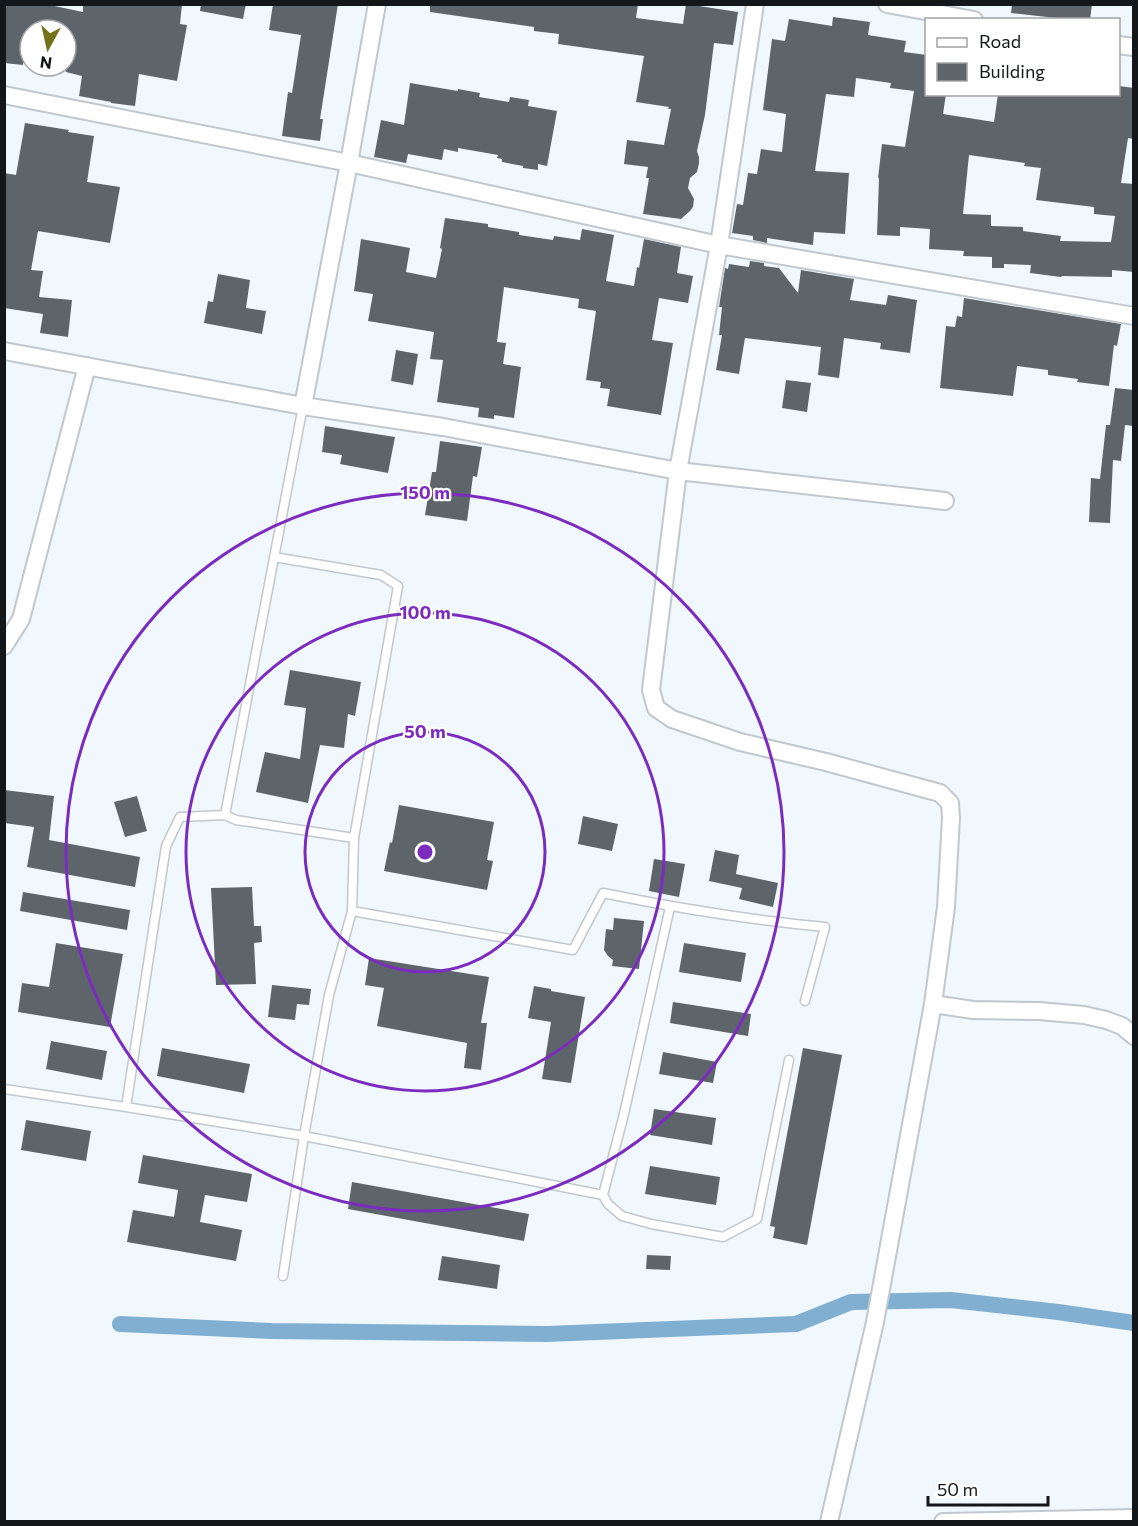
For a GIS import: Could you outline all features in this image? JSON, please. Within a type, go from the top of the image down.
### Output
[{"type":"street","points":[[303,406],[349,163],[376,4]]},
{"type":"street","points":[[756,4],[719,245],[678,471],[651,690],[656,708],[672,718],[740,742],[826,762],[940,793],[950,803],[951,818],[946,907],[933,1004],[875,1322],[829,1521]]},
{"type":"street","points":[[887,4],[963,18]]},
{"type":"street","points":[[4,95],[349,163],[719,245],[1134,316]]},
{"type":"street","points":[[4,351],[303,406],[443,427],[678,471],[945,501]]},
{"type":"street","points":[[4,646],[21,619],[87,366]]},
{"type":"street","points":[[933,1004],[973,1010],[1039,1011],[1084,1015],[1122,1026],[1134,1036]]},
{"type":"street","points":[[943,1521],[1134,1518]]},
{"type":"lane","points":[[225,815],[303,406]]},
{"type":"lane","points":[[274,557],[381,575],[398,586],[354,838],[352,911],[329,995],[304,1136],[283,1276]]},
{"type":"lane","points":[[126,1107],[166,846],[180,817],[225,815],[236,820],[354,838]]},
{"type":"lane","points":[[352,911],[573,950],[603,893],[670,907],[825,927],[805,1001]]},
{"type":"lane","points":[[670,907],[624,1114],[603,1194],[608,1204],[622,1216],[651,1224],[723,1237],[757,1219],[789,1060]]},
{"type":"lane","points":[[4,1089],[304,1136],[603,1194]]},
{"type":"building","points":[[4,4],[45,4],[83,12],[83,4],[182,4],[180,24],[187,25],[177,81],[139,74],[135,106],[79,96],[82,76],[78,75],[78,18],[18,18],[18,64],[4,63]]},
{"type":"building","points":[[201,4],[246,4],[243,19],[200,11]]},
{"type":"building","points":[[273,4],[338,4],[320,119],[323,119],[320,141],[282,136],[288,92],[292,93],[301,35],[269,30]]},
{"type":"building","points":[[430,4],[638,4],[636,18],[683,24],[686,4],[738,12],[733,45],[714,43],[705,115],[697,151],[699,163],[697,172],[690,178],[688,188],[694,199],[690,211],[681,219],[643,214],[649,178],[646,178],[648,167],[624,164],[627,140],[664,145],[671,109],[636,102],[644,56],[558,44],[559,34],[534,31],[534,27],[430,12]]},
{"type":"building","points":[[1012,4],[1092,4],[1090,18],[1056,18],[1011,13]]},
{"type":"building","points":[[833,17],[870,22],[868,35],[906,41],[904,52],[925,55],[925,96],[946,96],[943,114],[994,122],[998,96],[1120,96],[1120,86],[1134,88],[1134,139],[1128,138],[1121,183],[1134,184],[1134,272],[1112,270],[1112,277],[1061,277],[1030,273],[1031,265],[1004,264],[1004,268],[992,268],[992,257],[963,256],[964,251],[929,249],[930,229],[900,227],[900,236],[877,235],[878,178],[882,144],[905,147],[914,91],[890,88],[891,83],[856,78],[854,97],[826,94],[815,171],[849,173],[845,234],[814,232],[813,245],[767,238],[767,243],[753,240],[753,236],[732,233],[737,204],[743,205],[748,173],[757,174],[761,149],[782,152],[786,114],[763,110],[772,39],[785,41],[789,19],[832,26]],"holes":[[[969,155],[1025,163],[1024,166],[1041,168],[1036,200],[1094,207],[1094,214],[1115,216],[1111,242],[1060,241],[1061,236],[1023,231],[1023,227],[991,226],[991,215],[963,214]]]},
{"type":"building","points":[[410,83],[480,93],[479,97],[509,102],[510,97],[529,100],[528,106],[557,111],[547,166],[538,164],[538,170],[523,168],[523,166],[502,162],[502,159],[497,158],[498,155],[458,148],[458,152],[444,149],[442,160],[408,154],[406,163],[374,157],[381,120],[404,125]]},
{"type":"building","points":[[25,123],[94,136],[87,182],[120,187],[110,243],[38,231],[31,270],[43,271],[39,297],[72,300],[68,337],[40,333],[43,314],[4,308],[4,173],[16,175]]},
{"type":"building","points":[[445,218],[488,224],[488,227],[519,232],[519,235],[553,240],[554,236],[580,240],[582,229],[614,235],[606,281],[634,286],[644,239],[681,247],[677,273],[693,276],[688,303],[659,298],[652,340],[673,343],[661,415],[607,406],[610,389],[600,388],[601,382],[586,380],[596,311],[578,308],[579,299],[504,287],[497,342],[506,343],[503,364],[521,367],[514,418],[494,415],[494,419],[478,417],[479,408],[437,402],[443,360],[430,359],[434,332],[368,321],[373,294],[354,291],[361,239],[410,248],[406,272],[436,278]]},
{"type":"building","points":[[750,261],[779,268],[798,293],[801,270],[854,279],[850,300],[886,305],[888,295],[917,300],[910,353],[880,349],[881,343],[844,338],[839,378],[818,375],[821,347],[745,338],[739,374],[716,370],[722,335],[719,335],[722,307],[719,307],[725,268],[728,269],[729,264],[749,267]]},
{"type":"building","points":[[218,274],[250,280],[246,308],[266,311],[262,334],[204,323],[208,301],[213,302]]},
{"type":"building","points":[[964,298],[1121,324],[1117,346],[1114,345],[1109,386],[1077,382],[1078,379],[1048,375],[1048,370],[1017,366],[1013,396],[940,388],[946,326],[955,327],[957,316],[962,317]]},
{"type":"building","points":[[396,350],[418,354],[413,385],[391,381]]},
{"type":"building","points":[[786,380],[811,383],[807,412],[782,408]]},
{"type":"building","points":[[1115,388],[1134,390],[1134,426],[1125,425],[1121,461],[1113,460],[1110,523],[1089,522],[1091,478],[1100,479],[1106,425],[1110,425]]},
{"type":"building","points":[[325,426],[395,437],[388,473],[340,464],[342,455],[322,452]]},
{"type":"building","points":[[440,441],[482,447],[477,477],[473,476],[467,521],[425,515],[432,472],[436,472]]},
{"type":"building","points":[[290,670],[361,682],[355,716],[348,714],[344,748],[320,745],[308,803],[256,792],[265,752],[300,759],[306,708],[284,705]]},
{"type":"building","points":[[4,790],[54,796],[49,840],[140,857],[135,887],[27,867],[34,827],[4,823]]},
{"type":"building","points":[[137,796],[147,831],[125,837],[114,802]]},
{"type":"building","points":[[399,805],[494,822],[487,860],[493,861],[487,890],[384,871]]},
{"type":"building","points":[[583,816],[618,824],[612,851],[578,844]]},
{"type":"building","points":[[715,850],[739,855],[736,874],[778,883],[773,907],[739,899],[742,888],[709,881]]},
{"type":"building","points":[[654,859],[685,864],[679,897],[649,891]]},
{"type":"building","points":[[252,887],[254,926],[261,926],[262,942],[254,943],[256,984],[216,985],[211,888]]},
{"type":"building","points":[[23,892],[130,910],[127,930],[20,911]]},
{"type":"building","points":[[614,918],[644,921],[639,969],[612,966],[613,960],[604,950],[606,929],[613,930]]},
{"type":"building","points":[[56,943],[123,954],[110,1027],[18,1012],[22,983],[49,987]]},
{"type":"building","points":[[684,943],[746,953],[741,982],[679,972]]},
{"type":"building","points":[[369,958],[489,977],[481,1023],[487,1023],[481,1070],[464,1068],[467,1043],[377,1026],[384,988],[365,985]]},
{"type":"building","points":[[272,985],[311,989],[309,1005],[297,1004],[295,1020],[268,1017]]},
{"type":"building","points":[[534,986],[585,997],[571,1083],[542,1079],[551,1022],[528,1018]]},
{"type":"building","points":[[673,1002],[751,1014],[748,1036],[670,1023]]},
{"type":"building","points":[[51,1041],[107,1051],[102,1080],[46,1069]]},
{"type":"building","points":[[162,1048],[250,1064],[244,1093],[157,1076]]},
{"type":"building","points":[[803,1048],[842,1055],[807,1245],[773,1238],[775,1227],[770,1226]]},
{"type":"building","points":[[663,1052],[717,1062],[713,1083],[659,1074]]},
{"type":"building","points":[[654,1109],[716,1118],[712,1145],[650,1135]]},
{"type":"building","points":[[26,1120],[91,1131],[86,1161],[21,1150]]},
{"type":"building","points":[[143,1155],[252,1174],[247,1202],[205,1195],[200,1222],[242,1230],[236,1261],[127,1242],[133,1210],[174,1217],[178,1190],[138,1183]]},
{"type":"building","points":[[650,1166],[720,1177],[716,1205],[645,1194]]},
{"type":"building","points":[[352,1182],[529,1214],[524,1241],[348,1209]]},
{"type":"building","points":[[647,1255],[671,1256],[670,1270],[646,1269]]},
{"type":"building","points":[[442,1256],[500,1265],[497,1289],[438,1280]]},
{"type":"waterway","points":[[120,1324],[271,1331],[547,1334],[796,1324],[851,1302],[951,1300],[1134,1323]]}]
